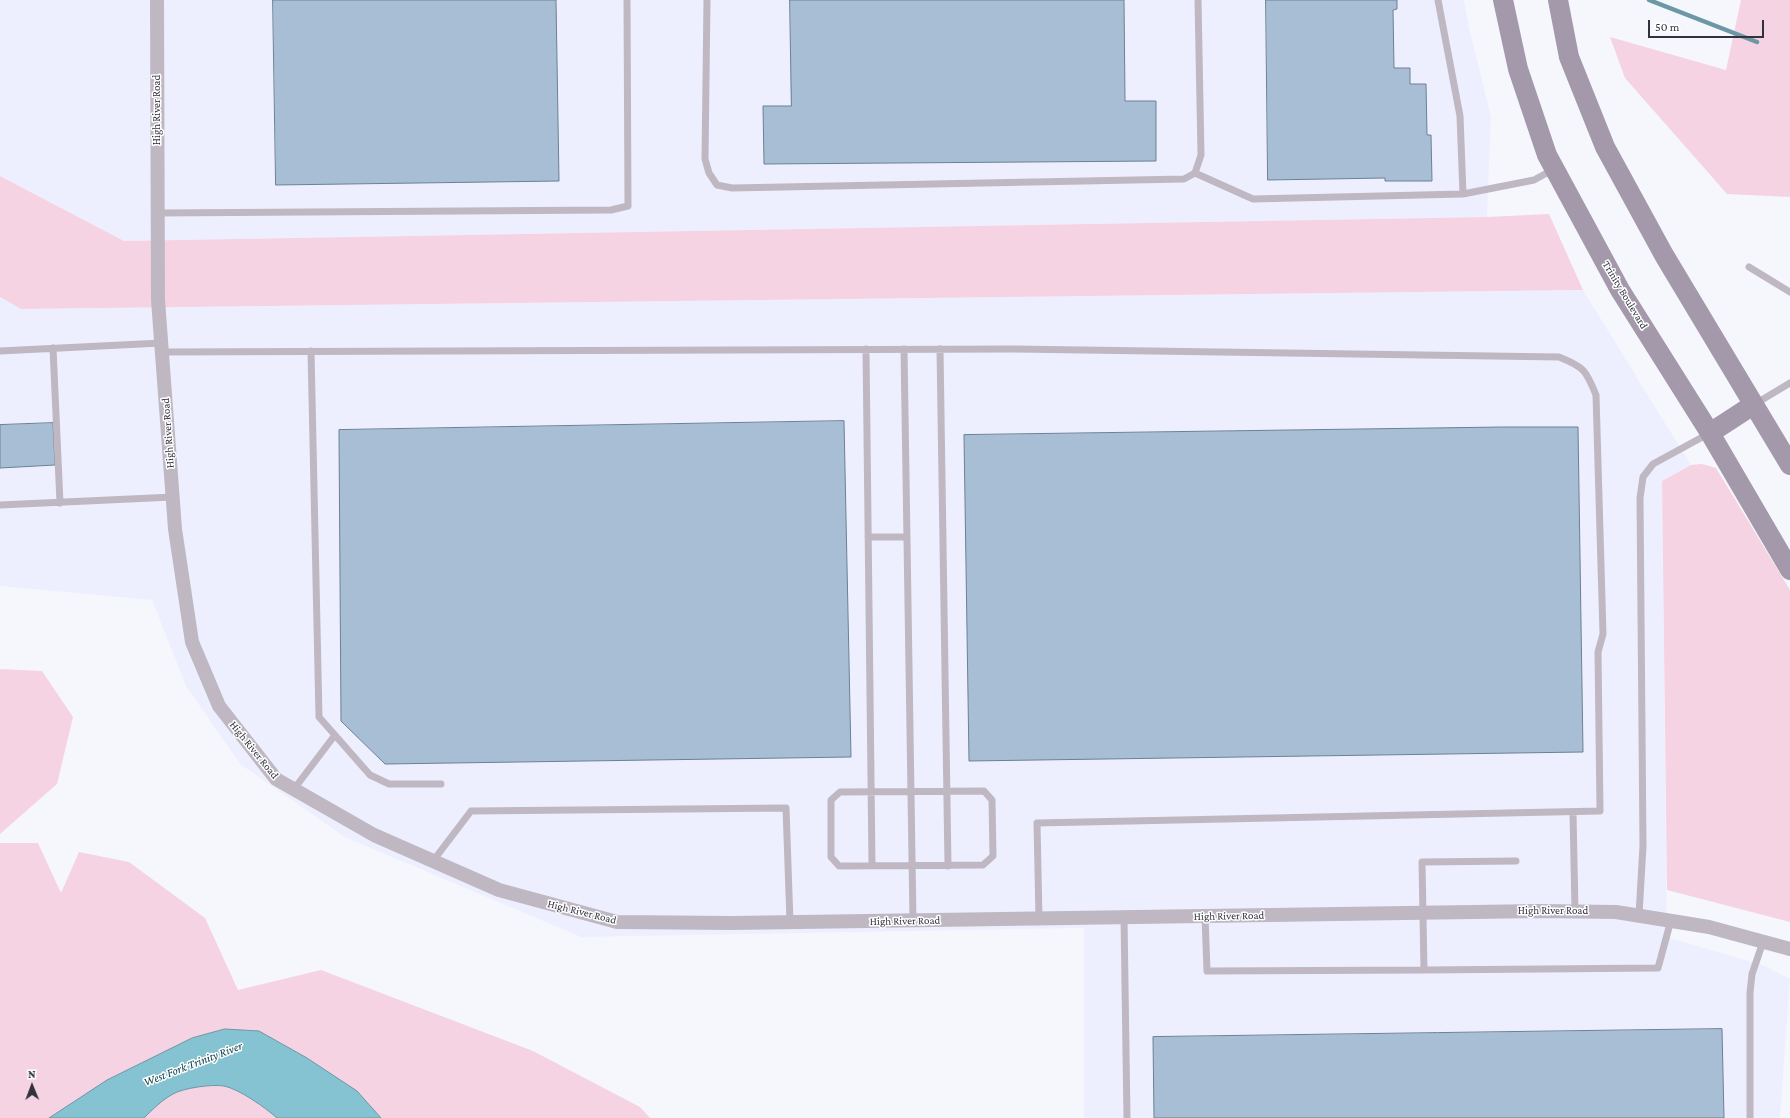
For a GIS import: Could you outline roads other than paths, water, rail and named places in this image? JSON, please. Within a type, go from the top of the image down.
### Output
[{"type":"main road","name":"Trinity Boulevard","points":[[1503,0],[1518,69],[1547,156],[1620,290],[1710,433],[1790,570]]},
{"type":"main road","points":[[1558,0],[1569,57],[1604,147],[1664,255],[1790,465]]},
{"type":"main road","points":[[1710,433],[1753,405]]},
{"type":"street","name":"High River Road","points":[[157,0],[158,300],[175,530],[192,642],[219,706],[276,780],[374,835],[499,890],[617,922],[913,921],[1574,911],[1616,912],[1671,920],[1709,927],[1790,949]]},
{"type":"lane","points":[[158,213],[612,210],[628,206],[627,0]]},
{"type":"lane","points":[[707,0],[706,159],[709,173],[717,185],[732,188],[1157,181],[1184,179],[1195,173],[1201,155],[1198,0]]},
{"type":"lane","points":[[1438,0],[1460,116],[1462,194]]},
{"type":"lane","points":[[1195,173],[1253,199],[1462,194],[1534,180],[1554,169]]},
{"type":"lane","points":[[1749,267],[1790,292]]},
{"type":"lane","points":[[0,351],[53,348],[162,347],[311,351],[940,349],[1559,358],[1578,364],[1589,378],[1596,395],[1603,634],[1598,652],[1600,811],[1037,823],[1039,919]]},
{"type":"lane","points":[[53,348],[60,503]]},
{"type":"lane","points":[[866,349],[872,865]]},
{"type":"lane","points":[[904,349],[913,921]]},
{"type":"lane","points":[[940,349],[948,866]]},
{"type":"lane","points":[[311,351],[320,717],[370,775],[389,784],[441,784]]},
{"type":"lane","points":[[1753,405],[1790,383]]},
{"type":"lane","points":[[1639,915],[1643,846],[1640,498],[1643,477],[1653,464],[1710,433]]},
{"type":"lane","points":[[0,506],[173,497]]},
{"type":"lane","points":[[868,537],[907,538]]},
{"type":"lane","points":[[294,789],[334,735]]},
{"type":"lane","points":[[984,791],[992,800],[993,856],[983,865],[839,866],[832,857],[831,800],[840,792],[911,792],[984,791]]},
{"type":"lane","points":[[433,861],[471,811],[786,808],[790,922]]},
{"type":"lane","points":[[1573,812],[1574,911]]},
{"type":"lane","points":[[1424,970],[1422,862],[1516,860]]},
{"type":"lane","points":[[1205,916],[1207,971],[1658,968],[1671,920]]},
{"type":"lane","points":[[1124,917],[1127,1118]]},
{"type":"lane","points":[[1750,1118],[1750,993],[1752,974],[1762,942]]},
{"type":"water","name":"West Fork Trinity River","points":[[225,1029],[259,1031],[307,1058],[357,1091],[381,1118],[277,1118],[259,1104],[237,1091],[224,1086],[212,1086],[184,1090],[169,1096],[144,1118],[49,1118],[107,1080],[192,1038]]},
{"type":"waterway","points":[[1649,0],[1757,42]]}]
